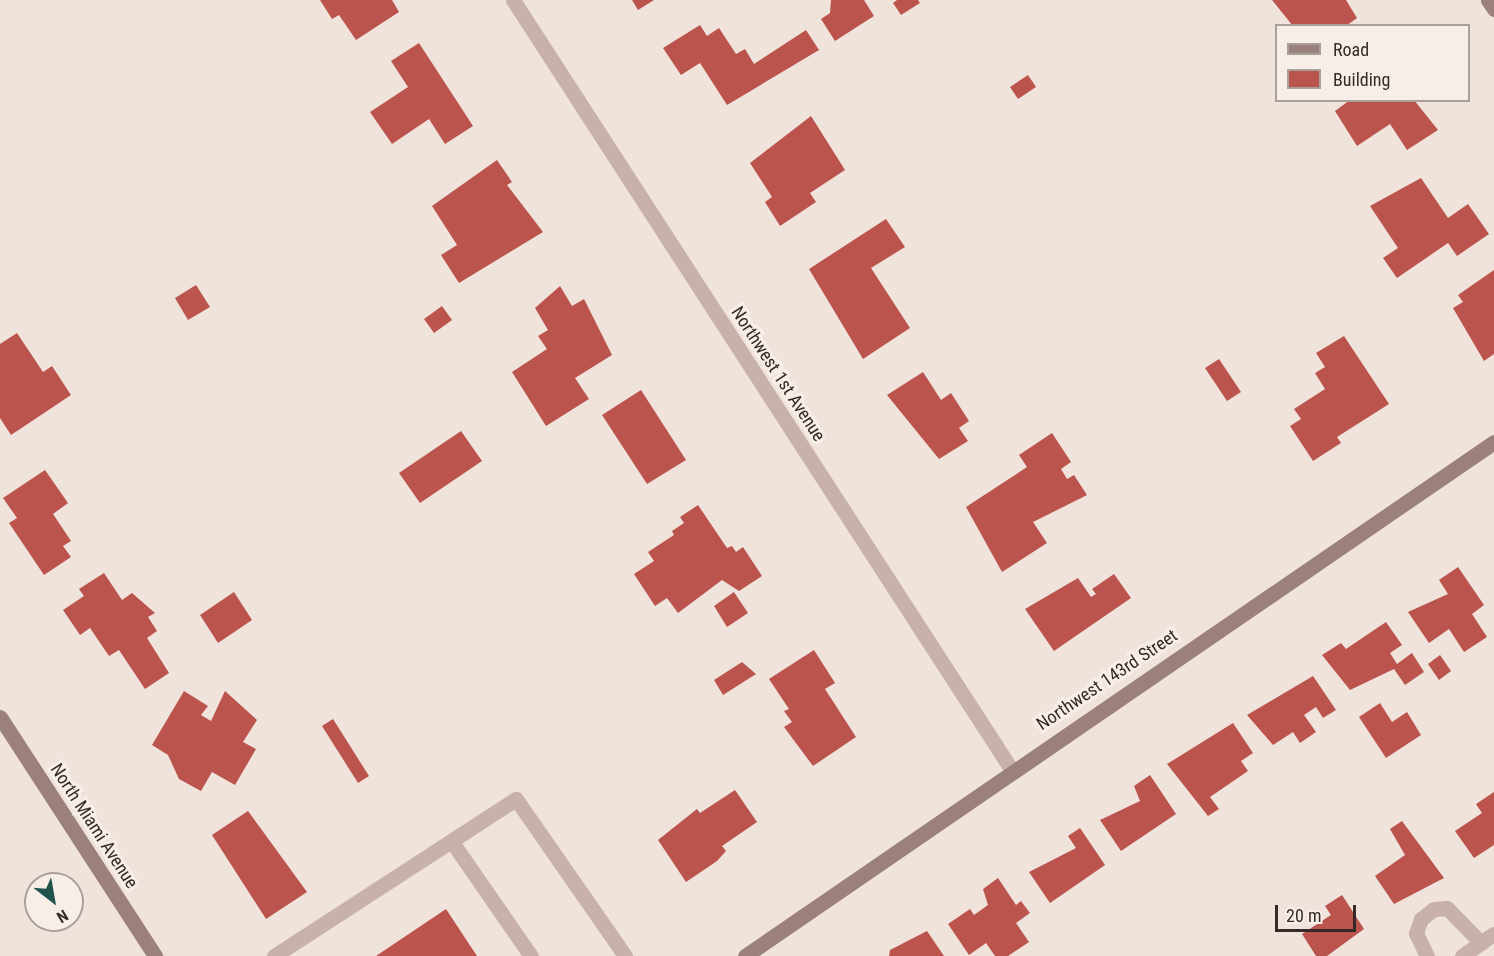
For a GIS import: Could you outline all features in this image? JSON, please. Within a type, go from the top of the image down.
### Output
[{"type":"street","name":"Northwest 1st Avenue","points":[[513,0],[1011,769]]},
{"type":"street","points":[[1488,0],[1494,9]]},
{"type":"street","name":"Northwest 143rd Street","points":[[745,956],[1011,769],[1494,442]]},
{"type":"street","name":"North Miami Avenue","points":[[0,717],[155,956]]},
{"type":"street","points":[[274,956],[516,800],[625,956]]},
{"type":"street","points":[[452,842],[531,956]]},
{"type":"street","points":[[1426,956],[1416,933],[1421,919],[1434,909],[1448,908],[1488,939],[1462,956]]},
{"type":"building","points":[[320,0],[392,0],[399,12],[356,40],[339,15],[332,19]]},
{"type":"building","points":[[632,0],[654,0],[638,10]]},
{"type":"building","points":[[831,0],[864,0],[874,16],[835,41],[821,19],[830,13]]},
{"type":"building","points":[[897,0],[918,0],[920,3],[901,15],[893,3]]},
{"type":"building","points":[[1272,0],[1346,0],[1357,18],[1349,24],[1291,24]]},
{"type":"building","points":[[700,25],[707,36],[719,28],[736,54],[745,49],[754,64],[806,30],[819,50],[727,105],[700,63],[681,75],[663,48]]},
{"type":"building","points":[[419,43],[473,126],[445,144],[429,119],[392,144],[370,112],[408,87],[391,61]]},
{"type":"building","points":[[1028,75],[1036,87],[1018,99],[1010,87]]},
{"type":"building","points":[[1347,102],[1416,102],[1438,130],[1407,150],[1390,124],[1357,146],[1335,111]]},
{"type":"building","points":[[811,116],[845,170],[810,193],[816,202],[780,226],[765,202],[772,197],[750,163]]},
{"type":"building","points":[[497,160],[512,182],[507,185],[543,232],[459,283],[441,255],[457,245],[432,206]]},
{"type":"building","points":[[1421,178],[1448,218],[1468,204],[1489,234],[1457,256],[1448,243],[1397,278],[1383,258],[1398,248],[1370,206]]},
{"type":"building","points":[[886,219],[905,247],[871,268],[910,328],[863,359],[809,269]]},
{"type":"building","points":[[1494,270],[1494,354],[1484,361],[1453,308],[1463,302],[1458,295]]},
{"type":"building","points":[[196,285],[210,307],[188,320],[175,298]]},
{"type":"building","points":[[560,286],[572,306],[584,299],[612,355],[575,378],[589,399],[546,426],[512,372],[547,349],[538,336],[548,330],[535,308]]},
{"type":"building","points":[[442,306],[452,320],[434,333],[424,319]]},
{"type":"building","points":[[17,333],[43,372],[52,366],[71,395],[11,435],[0,418],[0,344]]},
{"type":"building","points":[[1344,336],[1389,404],[1337,437],[1341,443],[1313,461],[1290,426],[1301,419],[1294,409],[1325,389],[1315,373],[1325,367],[1316,353]]},
{"type":"building","points":[[1219,359],[1241,392],[1227,401],[1205,368]]},
{"type":"building","points":[[923,372],[941,400],[951,393],[969,421],[959,428],[968,441],[939,459],[887,395]]},
{"type":"building","points":[[641,390],[686,460],[647,484],[602,415]]},
{"type":"building","points":[[461,431],[482,461],[420,503],[399,473]]},
{"type":"building","points":[[1052,433],[1071,462],[1061,469],[1067,479],[1074,475],[1087,495],[1033,522],[1047,543],[1002,572],[966,507],[1027,467],[1019,455]]},
{"type":"building","points":[[45,470],[68,503],[53,514],[71,541],[63,546],[71,557],[44,575],[9,523],[17,518],[3,498]]},
{"type":"building","points":[[698,505],[727,548],[732,546],[736,552],[743,547],[762,576],[739,591],[722,580],[678,613],[667,598],[655,606],[634,574],[654,561],[648,552],[674,535],[672,531],[684,523],[680,517]]},
{"type":"building","points":[[1458,567],[1484,605],[1472,614],[1487,637],[1464,652],[1449,629],[1429,643],[1408,612],[1448,594],[1439,580]]},
{"type":"building","points":[[104,573],[122,600],[132,593],[155,613],[148,617],[157,631],[147,638],[169,673],[145,689],[119,650],[109,656],[90,628],[80,635],[63,610],[84,596],[79,589]]},
{"type":"building","points":[[1114,574],[1131,598],[1054,651],[1025,609],[1078,578],[1091,597],[1096,594],[1092,589]]},
{"type":"building","points":[[234,592],[252,620],[218,643],[200,615]]},
{"type":"building","points":[[734,592],[748,613],[727,627],[714,606]]},
{"type":"building","points":[[1386,622],[1402,645],[1390,653],[1397,664],[1412,653],[1424,672],[1405,685],[1394,669],[1350,690],[1322,655],[1341,643],[1346,649]]},
{"type":"building","points":[[814,650],[835,683],[825,689],[856,737],[813,766],[784,727],[792,722],[784,711],[789,709],[769,679]]},
{"type":"building","points":[[1440,655],[1451,671],[1439,680],[1428,664]]},
{"type":"building","points":[[742,662],[756,674],[723,695],[714,680]]},
{"type":"building","points":[[1313,676],[1336,710],[1323,718],[1316,707],[1304,715],[1316,732],[1300,743],[1293,732],[1273,745],[1247,715]]},
{"type":"building","points":[[184,691],[208,706],[201,715],[211,721],[225,691],[257,720],[243,742],[256,749],[235,785],[212,772],[201,791],[179,779],[168,755],[152,745]]},
{"type":"building","points":[[1380,703],[1392,722],[1407,712],[1421,735],[1386,758],[1359,717]]},
{"type":"building","points":[[333,719],[369,776],[358,783],[322,726]]},
{"type":"building","points":[[1233,723],[1253,753],[1241,761],[1248,771],[1210,797],[1219,809],[1208,816],[1167,764]]},
{"type":"building","points":[[1150,775],[1176,814],[1121,851],[1100,820],[1140,801],[1134,786]]},
{"type":"building","points":[[735,790],[757,822],[722,846],[726,851],[717,861],[686,882],[658,840],[697,809],[700,813]]},
{"type":"building","points":[[1494,792],[1494,845],[1474,858],[1455,831],[1482,813],[1476,804]]},
{"type":"building","points":[[248,811],[307,892],[266,919],[212,835]]},
{"type":"building","points":[[1402,821],[1444,878],[1394,904],[1375,876],[1405,855],[1390,829]]},
{"type":"building","points":[[1080,828],[1105,865],[1050,903],[1029,872],[1076,848],[1068,836]]},
{"type":"building","points":[[998,878],[1016,905],[1021,901],[1030,913],[1016,923],[1029,942],[1008,956],[995,956],[986,943],[969,955],[948,924],[970,909],[974,915],[988,905],[983,889]]},
{"type":"building","points":[[1342,895],[1364,929],[1327,956],[1316,956],[1302,934],[1331,915],[1325,906]]},
{"type":"building","points":[[446,909],[477,956],[376,956]]},
{"type":"building","points":[[927,931],[944,956],[889,956],[890,950]]}]
